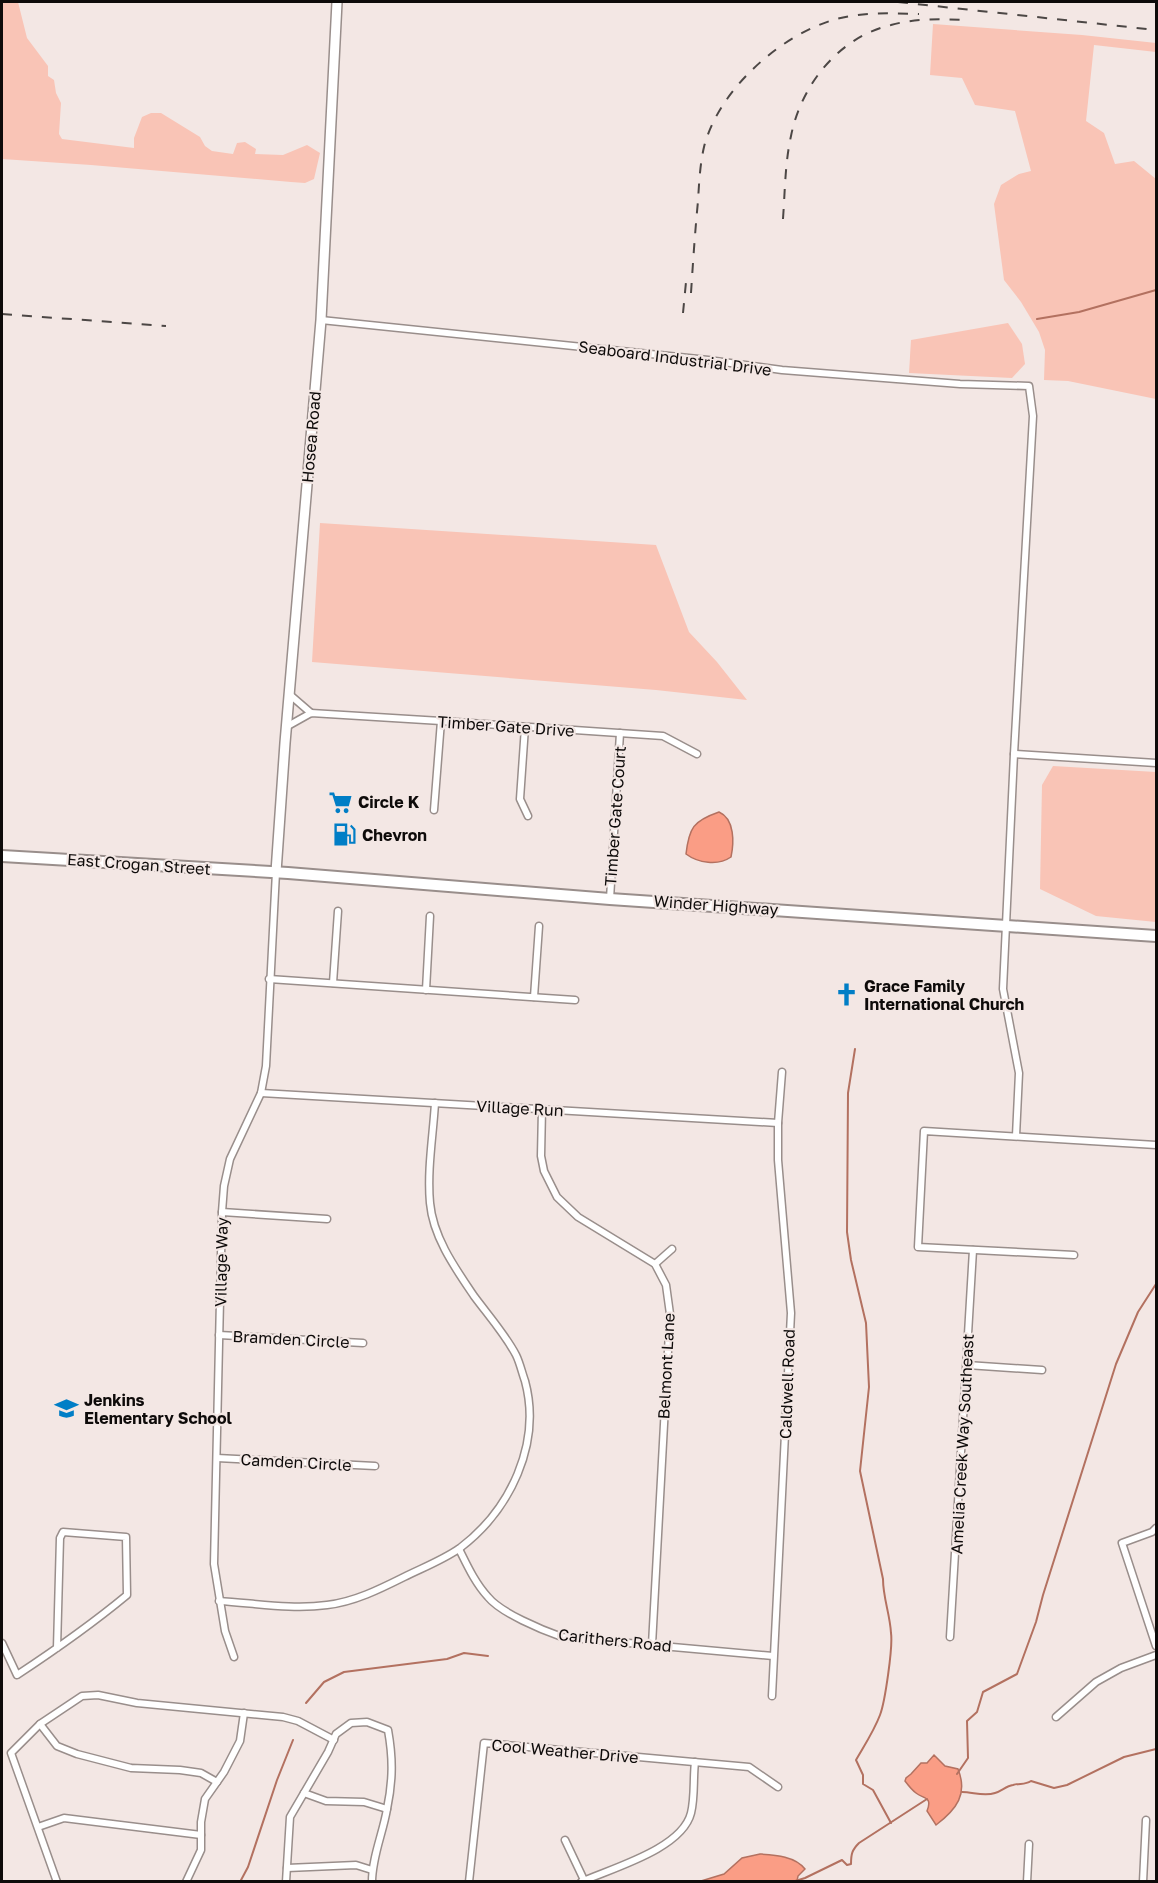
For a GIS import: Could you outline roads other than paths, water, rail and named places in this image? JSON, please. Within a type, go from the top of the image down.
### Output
[{"type":"main road","name":"East Crogan Street","points":[[2,856],[276,873]]},
{"type":"main road","name":"Winder Highway","points":[[276,873],[610,899],[1156,936]]},
{"type":"street","name":"Hosea Road","points":[[276,873],[286,727],[321,320],[337,2]]},
{"type":"street","name":"Seaboard Industrial Drive","points":[[321,320],[708,360],[782,370],[960,384],[1029,386],[1033,416],[1014,754]]},
{"type":"street","points":[[286,727],[311,714],[289,693]]},
{"type":"street","name":"Timber Gate Drive","points":[[311,714],[663,736],[697,754]]},
{"type":"street","points":[[434,810],[441,722]]},
{"type":"street","points":[[525,727],[520,799],[528,816]]},
{"type":"street","name":"Timber Gate Court","points":[[610,899],[620,733]]},
{"type":"street","points":[[1016,1136],[1019,1073],[1003,989],[1014,754],[1156,763]]},
{"type":"street","name":"Village Way","points":[[234,1657],[225,1631],[214,1564],[222,1212],[224,1186],[230,1159],[261,1093],[266,1066],[276,873]]},
{"type":"street","points":[[333,983],[338,911]]},
{"type":"street","points":[[426,990],[430,916]]},
{"type":"street","points":[[534,997],[539,926]]},
{"type":"street","points":[[269,979],[575,1000]]},
{"type":"street","name":"Caldwell Road","points":[[772,1696],[790,1313],[778,1160],[782,1072]]},
{"type":"street","name":"Village Run","points":[[261,1093],[778,1123]]},
{"type":"street","points":[[219,1601],[276,1606],[328,1605],[374,1592],[459,1549],[481,1530],[507,1496],[522,1464],[528,1437],[529,1414],[525,1383],[516,1355],[450,1260],[436,1229],[430,1204],[435,1103]]},
{"type":"street","points":[[542,1109],[544,1171],[557,1197],[578,1218],[655,1264],[672,1249]]},
{"type":"street","points":[[1074,1255],[918,1247],[924,1131],[1156,1145]]},
{"type":"street","points":[[222,1212],[327,1219]]},
{"type":"street","name":"Amelia Creek Way Southeast","points":[[950,1637],[973,1250]]},
{"type":"street","name":"Belmont Lane","points":[[652,1645],[670,1314],[666,1285],[655,1264]]},
{"type":"street","name":"Bramden Circle","points":[[219,1335],[363,1343]]},
{"type":"street","points":[[966,1365],[1041,1370]]},
{"type":"street","name":"Camden Circle","points":[[217,1458],[375,1466]]},
{"type":"street","points":[[1156,1528],[1152,1532],[1122,1543],[1156,1646]]},
{"type":"street","points":[[2,1643],[17,1675],[57,1648],[127,1595],[126,1537],[63,1532],[60,1538],[57,1648]]},
{"type":"street","name":"Carithers Road","points":[[459,1549],[469,1570],[489,1599],[544,1631],[562,1637],[773,1656]]},
{"type":"street","points":[[1056,1717],[1096,1682],[1120,1668],[1156,1655]]},
{"type":"street","points":[[57,1881],[11,1753],[40,1724],[82,1696],[98,1695],[137,1703],[284,1717],[298,1721],[334,1740]]},
{"type":"street","points":[[186,1881],[201,1850],[205,1799],[240,1741],[244,1713]]},
{"type":"street","points":[[286,1881],[290,1818],[336,1734],[351,1723],[367,1722],[388,1730],[393,1757],[387,1809],[372,1870],[372,1881]]},
{"type":"street","points":[[40,1724],[57,1746],[76,1754],[131,1768],[201,1773],[217,1782]]},
{"type":"street","name":"Cool Weather Drive","points":[[469,1881],[484,1743],[749,1767],[778,1787]]},
{"type":"street","points":[[565,1840],[582,1881],[664,1846],[683,1830],[691,1813],[695,1762]]},
{"type":"street","points":[[304,1793],[326,1802],[364,1802],[387,1809]]},
{"type":"street","points":[[38,1827],[64,1818],[201,1835]]},
{"type":"street","points":[[1143,1881],[1146,1820]]},
{"type":"street","points":[[1027,1881],[1029,1844]]},
{"type":"street","points":[[287,1868],[356,1865],[372,1870]]},
{"type":"waterway","points":[[1037,319],[1079,312],[1156,290]]},
{"type":"waterway","points":[[855,1049],[848,1093],[847,1232],[851,1260],[866,1323],[869,1387],[860,1471],[883,1579],[891,1640],[888,1674],[880,1715],[856,1760],[863,1775],[863,1784],[873,1790],[891,1823]]},
{"type":"waterway","points":[[957,1774],[968,1758],[967,1721],[977,1712],[983,1692],[1017,1674],[1036,1622],[1116,1364],[1138,1312],[1156,1284]]},
{"type":"waterway","points":[[306,1703],[324,1682],[344,1672],[447,1659],[464,1653],[488,1656]]},
{"type":"waterway","points":[[240,1882],[248,1867],[293,1740]]},
{"type":"waterway","points":[[962,1792],[991,1794],[1031,1781],[1054,1788],[1067,1785],[1124,1757],[1156,1749]]},
{"type":"waterway","points":[[792,1882],[842,1860],[847,1865],[851,1864],[852,1852],[859,1843],[927,1799]]},
{"type":"railway","points":[[898,2],[1156,30]]},
{"type":"railway","points":[[691,293],[704,147],[711,126],[737,86],[772,52],[792,39],[833,20],[865,14],[919,14]]},
{"type":"railway","points":[[783,219],[788,156],[796,117],[813,82],[825,66],[855,40],[872,31],[920,20],[969,20]]},
{"type":"railway","points":[[683,313],[686,282]]},
{"type":"railway","points":[[2,314],[166,326]]},
{"type":"place","name":"Circle K","points":[[340,802]]},
{"type":"place","name":"Chevron","points":[[344,835]]},
{"type":"place","name":"Grace Family International Church","points":[[846,995]]},
{"type":"place","name":"Jenkins Elementary School","points":[[66,1409]]}]
